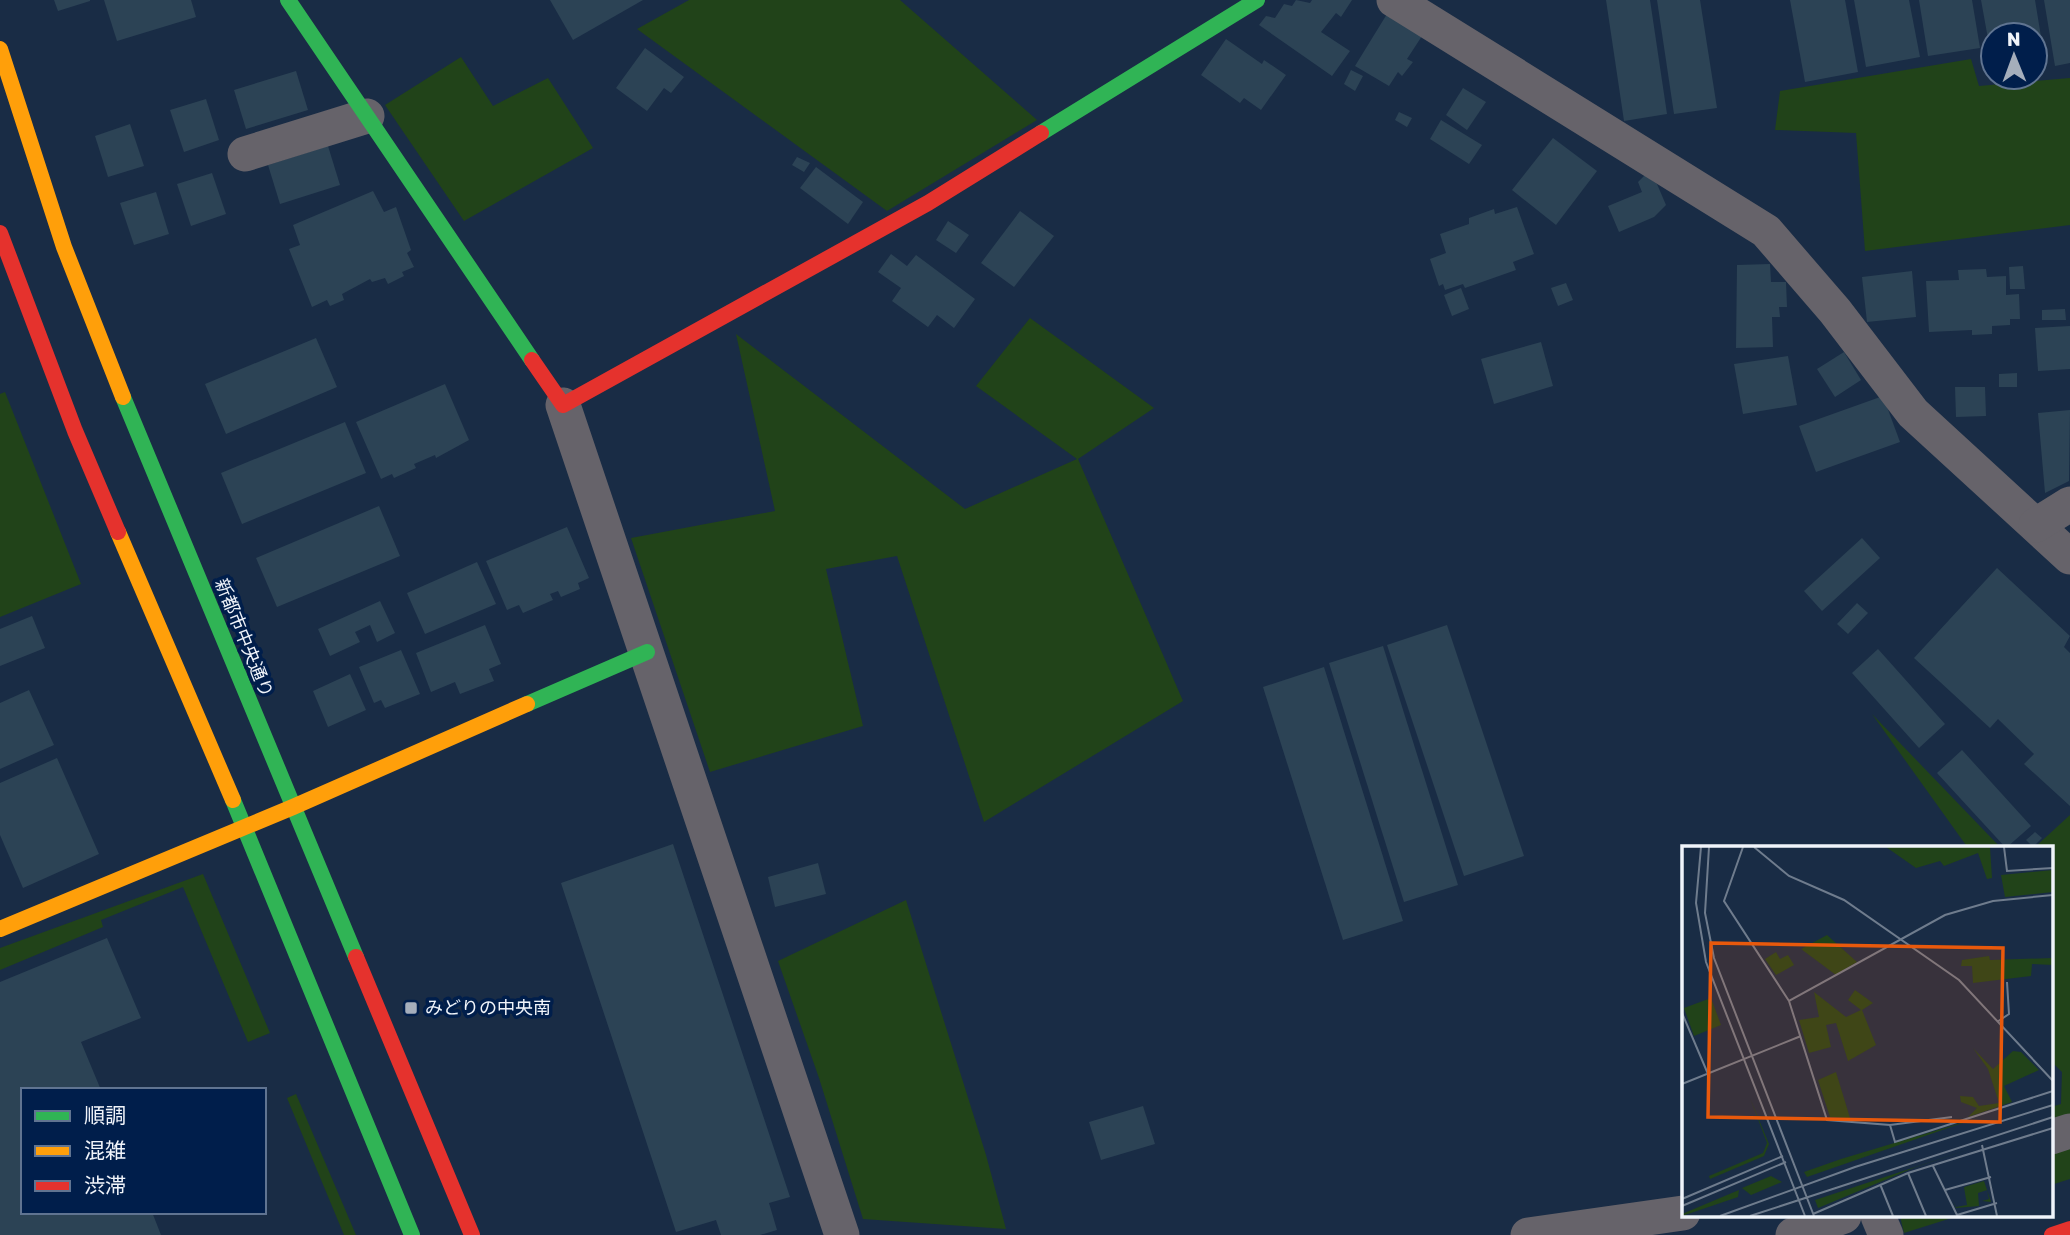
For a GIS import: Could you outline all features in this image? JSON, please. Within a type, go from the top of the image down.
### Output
[{"type":"main road","points":[[288,0],[563,405],[928,203],[1257,0]]},
{"type":"main road","name":"新都市中央通り","points":[[0,49],[64,247],[472,1235]]},
{"type":"main road","points":[[0,233],[75,431],[244,828],[412,1235]]},
{"type":"main road","points":[[0,929],[244,828],[648,652]]},
{"type":"main road","points":[[2052,1235],[2070,1229]]},
{"type":"street","points":[[1394,0],[1766,231],[1835,311],[1913,412],[2070,557]]},
{"type":"street","points":[[245,154],[367,116]]},
{"type":"street","points":[[563,405],[842,1235]]},
{"type":"street","points":[[2036,525],[2070,504]]},
{"type":"street","points":[[2052,1137],[2070,1131]]},
{"type":"street","points":[[1528,1235],[1682,1213]]},
{"type":"street","points":[[1793,1235],[1839,1218]]},
{"type":"street","points":[[1879,1218],[1886,1235]]},
{"type":"green space","points":[[689,0],[900,0],[1037,120],[887,211],[637,29]]},
{"type":"green space","points":[[461,57],[493,106],[548,78],[593,148],[464,221],[385,105]]},
{"type":"green space","points":[[1971,59],[1979,91],[2049,91],[2049,80],[2070,78],[2070,225],[1865,251],[1856,133],[1775,130],[1780,91]]},
{"type":"green space","points":[[1030,318],[1154,408],[1078,459],[1183,701],[984,822],[897,556],[826,569],[863,726],[710,772],[631,538],[775,511],[736,334],[965,509],[1077,459],[976,386]]},
{"type":"green space","points":[[5,392],[81,584],[0,617],[0,394]]},
{"type":"green space","points":[[1872,714],[1999,846],[1967,846]]},
{"type":"green space","points":[[2070,815],[2070,1124],[2052,1131],[2052,1107],[2061,1104],[2062,1072],[2052,1062],[2052,846],[2036,846]]},
{"type":"green space","points":[[203,874],[270,1033],[248,1042],[183,887],[101,920],[103,927],[0,970],[0,948]]},
{"type":"green space","points":[[906,900],[986,1155],[1006,1229],[863,1219],[819,1078],[778,961]]},
{"type":"green space","points":[[296,1094],[356,1235],[344,1235],[287,1098]]},
{"type":"green space","points":[[2070,1145],[2070,1179],[2052,1185],[2052,1152]]},
{"type":"green space","points":[[1900,1218],[1952,1218],[1904,1233]]},
{"type":"building","points":[[54,0],[90,0],[90,1],[58,11]]},
{"type":"building","points":[[104,0],[191,0],[196,17],[117,41]]},
{"type":"building","points":[[550,0],[643,0],[573,40]]},
{"type":"building","points":[[1296,0],[1310,3],[1312,0],[1352,0],[1341,17],[1336,13],[1321,32],[1350,51],[1332,76],[1259,25],[1266,16],[1275,18],[1284,4],[1292,6]]},
{"type":"building","points":[[1606,0],[1650,0],[1667,114],[1624,121]]},
{"type":"building","points":[[1657,0],[1700,0],[1717,108],[1674,114]]},
{"type":"building","points":[[1790,0],[1845,0],[1858,72],[1805,82]]},
{"type":"building","points":[[1854,0],[1909,0],[1920,57],[1866,67]]},
{"type":"building","points":[[1919,0],[1972,0],[1979,48],[1928,56]]},
{"type":"building","points":[[1981,0],[2035,0],[2038,21],[1985,21]]},
{"type":"building","points":[[2044,0],[2070,0],[2070,63],[2055,66]]},
{"type":"building","points":[[1387,14],[1422,36],[1407,59],[1413,62],[1402,76],[1398,72],[1389,86],[1355,66]]},
{"type":"building","points":[[1226,39],[1262,64],[1264,60],[1286,75],[1261,110],[1244,98],[1240,103],[1201,75]]},
{"type":"building","points":[[645,48],[684,77],[671,93],[664,88],[647,111],[616,88]]},
{"type":"building","points":[[1351,70],[1363,76],[1355,91],[1344,84]]},
{"type":"building","points":[[296,71],[308,110],[246,129],[234,90]]},
{"type":"building","points":[[1463,88],[1486,102],[1467,130],[1446,115]]},
{"type":"building","points":[[206,99],[219,140],[184,152],[170,110]]},
{"type":"building","points":[[1399,112],[1412,118],[1407,127],[1395,120]]},
{"type":"building","points":[[1441,120],[1482,145],[1469,164],[1430,139]]},
{"type":"building","points":[[130,124],[144,166],[108,177],[95,136]]},
{"type":"building","points":[[1553,138],[1597,171],[1556,225],[1512,190]]},
{"type":"building","points":[[328,146],[340,185],[280,204],[268,165]]},
{"type":"building","points":[[797,157],[810,163],[804,172],[792,165]]},
{"type":"building","points":[[816,167],[863,202],[848,224],[800,188]]},
{"type":"building","points":[[212,173],[226,214],[191,226],[177,184]]},
{"type":"building","points":[[1645,175],[1657,184],[1666,205],[1654,217],[1619,232],[1608,206],[1642,192],[1638,182]]},
{"type":"building","points":[[373,191],[384,212],[396,207],[411,250],[407,253],[414,267],[402,272],[404,276],[388,284],[385,278],[372,282],[370,279],[342,294],[344,300],[330,306],[327,300],[312,307],[289,249],[300,245],[293,225]]},
{"type":"building","points":[[156,192],[169,234],[134,245],[120,203]]},
{"type":"building","points":[[1517,207],[1534,254],[1513,262],[1516,270],[1465,288],[1463,284],[1445,290],[1443,284],[1439,286],[1430,259],[1446,253],[1440,234],[1469,224],[1469,218],[1494,209],[1495,214]]},
{"type":"building","points":[[1020,211],[1054,236],[1014,287],[981,263]]},
{"type":"building","points":[[948,221],[969,235],[956,253],[936,240]]},
{"type":"building","points":[[891,254],[907,266],[916,255],[975,299],[954,328],[937,315],[928,327],[892,301],[901,288],[878,272]]},
{"type":"building","points":[[1770,264],[1771,282],[1786,282],[1787,307],[1779,307],[1780,317],[1772,317],[1773,347],[1736,348],[1737,265]]},
{"type":"building","points":[[2023,266],[2025,289],[2010,289],[2009,267]]},
{"type":"building","points":[[1986,269],[1987,277],[2006,276],[2006,295],[2019,294],[2020,319],[2010,319],[2010,325],[1992,326],[1992,334],[1972,335],[1972,330],[1929,332],[1926,281],[1959,280],[1958,270]]},
{"type":"building","points":[[1912,271],[1916,317],[1867,322],[1862,277]]},
{"type":"building","points":[[1566,283],[1573,300],[1558,306],[1551,288]]},
{"type":"building","points":[[1461,288],[1469,309],[1452,316],[1444,295]]},
{"type":"building","points":[[2065,309],[2066,320],[2042,320],[2042,310]]},
{"type":"building","points":[[2070,326],[2070,369],[2038,371],[2035,328]]},
{"type":"building","points":[[316,338],[337,387],[226,434],[205,384]]},
{"type":"building","points":[[1541,342],[1553,386],[1494,404],[1481,359]]},
{"type":"building","points":[[1844,352],[1861,380],[1835,397],[1817,369]]},
{"type":"building","points":[[1788,356],[1797,405],[1743,414],[1734,364]]},
{"type":"building","points":[[2017,373],[2017,387],[1999,387],[1999,374]]},
{"type":"building","points":[[445,384],[469,440],[436,458],[435,455],[414,464],[416,468],[394,478],[392,474],[381,479],[356,422]]},
{"type":"building","points":[[1955,387],[1985,387],[1986,416],[1956,417]]},
{"type":"building","points":[[1883,396],[1900,442],[1816,472],[1799,426]]},
{"type":"building","points":[[2070,410],[2069,481],[2045,493],[2038,413]]},
{"type":"building","points":[[345,422],[366,473],[242,524],[221,473]]},
{"type":"building","points":[[379,506],[400,556],[277,607],[256,558]]},
{"type":"building","points":[[567,527],[589,578],[578,583],[580,589],[561,597],[558,591],[550,594],[553,600],[523,613],[519,605],[507,610],[486,561]]},
{"type":"building","points":[[1862,538],[1880,558],[1822,611],[1804,591]]},
{"type":"building","points":[[477,562],[496,604],[425,634],[407,593]]},
{"type":"building","points":[[1997,568],[2070,636],[2064,647],[2070,653],[2070,806],[2024,764],[2034,754],[1998,719],[1990,728],[1914,658]]},
{"type":"building","points":[[380,601],[395,633],[377,642],[370,625],[355,632],[360,642],[330,656],[318,629]]},
{"type":"building","points":[[1857,603],[1868,613],[1848,634],[1837,624]]},
{"type":"building","points":[[32,616],[45,648],[0,666],[0,629]]},
{"type":"building","points":[[485,625],[501,664],[489,669],[494,681],[460,694],[455,682],[431,692],[416,653]]},
{"type":"building","points":[[1447,625],[1524,856],[1464,876],[1387,645]]},
{"type":"building","points":[[1383,646],[1458,885],[1404,902],[1329,663]]},
{"type":"building","points":[[1878,649],[1945,724],[1919,748],[1852,673]]},
{"type":"building","points":[[401,650],[420,694],[385,708],[381,700],[374,703],[359,667]]},
{"type":"building","points":[[1324,667],[1403,921],[1343,940],[1263,687]]},
{"type":"building","points":[[350,674],[366,710],[328,727],[313,691]]},
{"type":"building","points":[[29,690],[54,745],[0,769],[0,703]]},
{"type":"building","points":[[1962,750],[2031,826],[2008,846],[2004,846],[1937,773]]},
{"type":"building","points":[[57,758],[99,854],[23,888],[0,835],[0,783]]},
{"type":"building","points":[[2035,832],[2042,838],[2034,846],[2026,840]]},
{"type":"building","points":[[673,844],[790,1197],[769,1203],[777,1230],[760,1235],[721,1235],[716,1220],[676,1232],[561,883]]},
{"type":"building","points":[[818,863],[826,894],[775,907],[768,877]]},
{"type":"building","points":[[107,938],[141,1018],[81,1042],[100,1088],[21,1088],[21,1214],[153,1214],[161,1235],[0,1235],[0,982]]},
{"type":"building","points":[[1143,1106],[1155,1144],[1101,1160],[1089,1122]]},
{"type":"traffic: fast","points":[[288,0],[532,360]]},
{"type":"traffic: fast","points":[[1041,133],[1257,0]]},
{"type":"traffic: fast","points":[[123,397],[356,957]]},
{"type":"traffic: fast","points":[[527,704],[647,652]]},
{"type":"traffic: fast","points":[[233,800],[412,1235]]},
{"type":"traffic: slow","points":[[0,49],[64,247],[123,397]]},
{"type":"traffic: slow","points":[[118,532],[233,800]]},
{"type":"traffic: slow","points":[[0,929],[293,807],[527,704]]},
{"type":"traffic: jam","points":[[532,360],[563,405],[928,203],[1041,133]]},
{"type":"traffic: jam","points":[[0,233],[75,431],[118,532]]},
{"type":"traffic: jam","points":[[356,957],[472,1235]]},
{"type":"traffic: jam","points":[[2052,1235],[2070,1229]]},
{"type":"place","name":"みどりの中央南","points":[[411,1008]]}]
